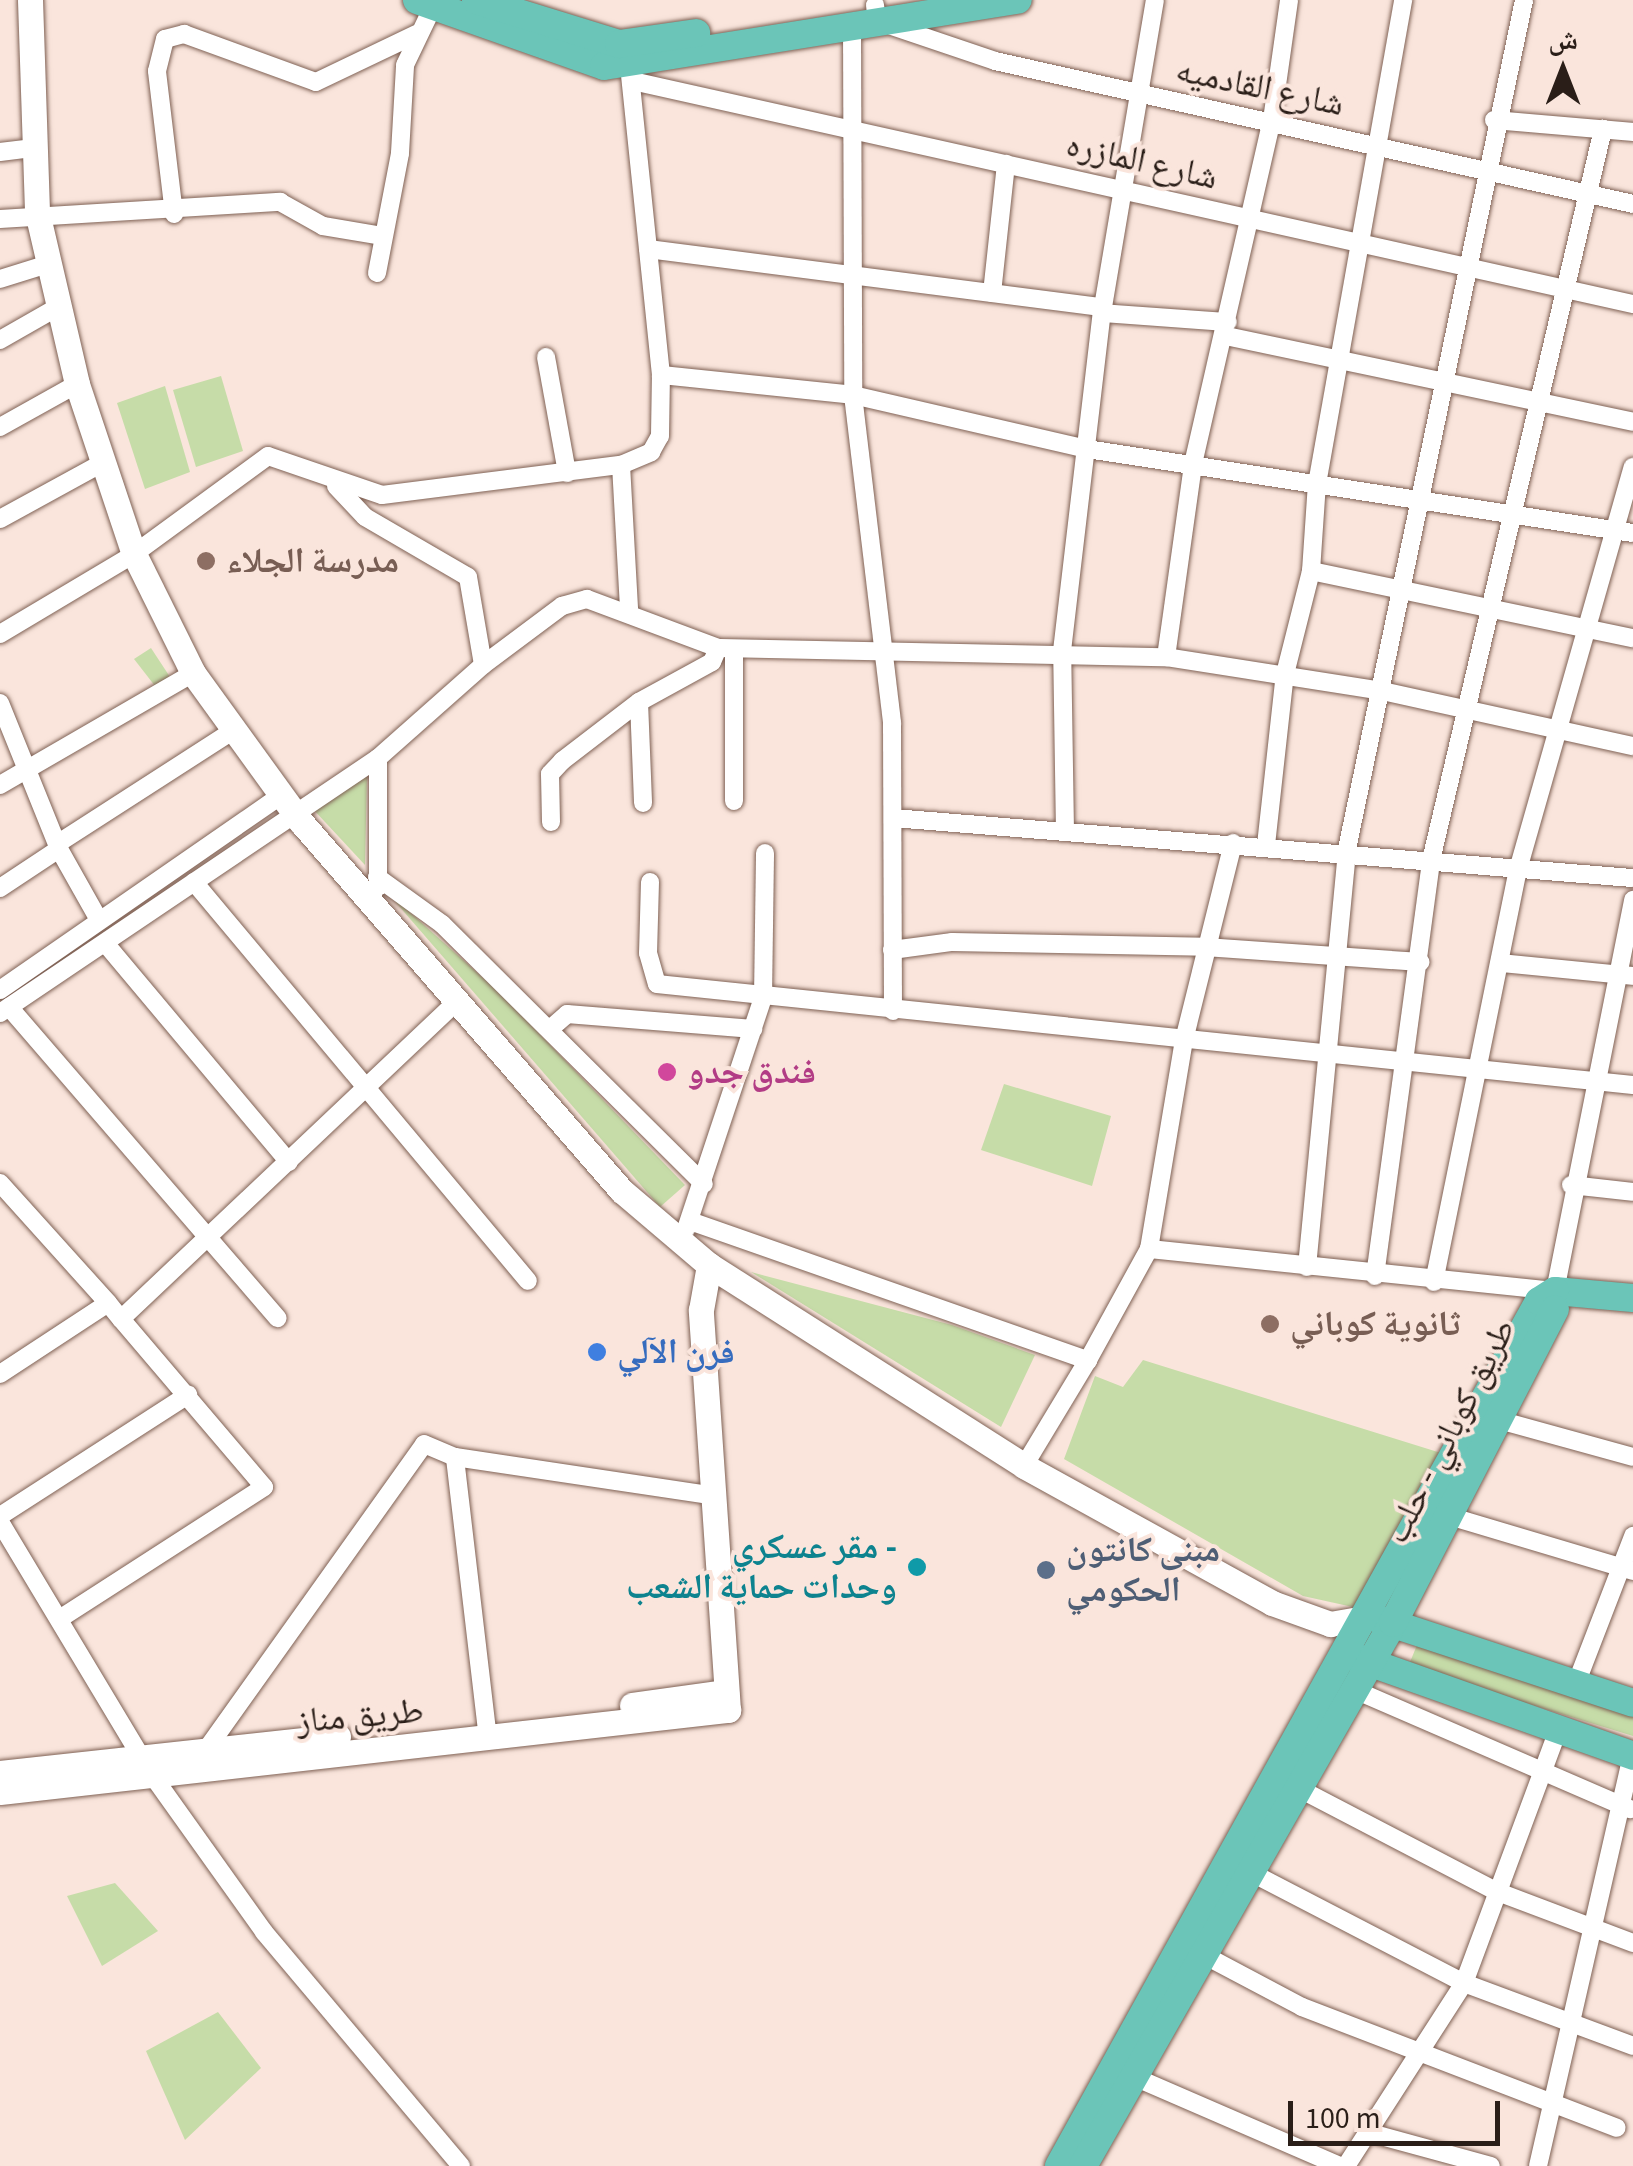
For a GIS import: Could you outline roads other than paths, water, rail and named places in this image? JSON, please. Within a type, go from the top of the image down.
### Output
[{"type":"main road","points":[[30,0],[32,148],[36,212],[45,265],[77,384],[106,461],[134,554],[193,673],[287,802],[382,920],[622,1191],[685,1230],[709,1264],[1024,1466],[1272,1603],[1330,1624],[1380,1620],[1633,1702]]},
{"type":"main road","points":[[476,0],[626,63]]},
{"type":"main road","points":[[868,17],[910,0]]},
{"type":"main road","points":[[429,2],[626,63],[868,17],[1018,0]]},
{"type":"main road","points":[[708,1496],[700,1310],[709,1264]]},
{"type":"main road","points":[[1556,1291],[1633,1298]]},
{"type":"main road","name":"طريق كوباني - حلب","points":[[1380,1620],[1449,1516],[1499,1420],[1556,1291]]},
{"type":"main road","name":"طريق كوباني - حلب","points":[[1117,2089],[1202,1954],[1298,1788],[1540,1301],[1556,1291]]},
{"type":"main road","name":"طريق مناز","points":[[0,1773],[486,1732],[727,1701],[708,1496]]},
{"type":"main road","points":[[1330,1624],[1358,1669],[1633,1756]]},
{"type":"main road","name":"طريق كوباني - حلب","points":[[1081,2165],[1117,2089],[1358,1669]]},
{"type":"main road","name":"طريق مناز","points":[[0,1792],[145,1762]]},
{"type":"street","points":[[1065,832],[1062,651],[1103,310],[1155,0]]},
{"type":"street","points":[[1166,658],[1193,464],[1272,120],[1289,0]]},
{"type":"street","points":[[1266,845],[1285,674],[1311,572],[1317,484],[1403,0]]},
{"type":"street","points":[[1307,1268],[1347,849],[1445,380],[1494,120],[1524,0]]},
{"type":"street","points":[[376,272],[416,34],[429,2]]},
{"type":"street","points":[[868,17],[846,128],[853,395],[884,656],[893,818],[893,1011]]},
{"type":"street","name":"شارع القادميه","points":[[868,17],[1138,95],[1272,120],[1633,204]]},
{"type":"street","points":[[174,214],[158,71],[165,39],[184,34],[316,82],[416,34]]},
{"type":"street","points":[[0,634],[134,554],[268,456],[336,486],[421,495],[621,465],[652,452],[660,436],[660,374],[626,63]]},
{"type":"street","name":"شارع المازره","points":[[626,63],[846,128],[1633,304]]},
{"type":"street","points":[[1494,120],[1633,132]]},
{"type":"street","points":[[1374,1276],[1432,856],[1544,402],[1603,129]]},
{"type":"street","points":[[0,152],[32,148]]},
{"type":"street","points":[[992,293],[1006,164]]},
{"type":"street","points":[[0,220],[36,212],[174,214],[280,202],[323,226],[383,236]]},
{"type":"street","points":[[648,249],[992,293],[1227,329],[1633,422]]},
{"type":"street","points":[[0,279],[45,265]]},
{"type":"street","points":[[0,340],[56,308]]},
{"type":"street","points":[[546,358],[567,473]]},
{"type":"street","points":[[660,374],[853,395],[1088,449],[1518,512],[1624,532]]},
{"type":"street","points":[[0,427],[77,384]]},
{"type":"street","points":[[0,520],[106,461]]},
{"type":"street","points":[[621,465],[629,608]]},
{"type":"street","points":[[1434,1282],[1519,866],[1586,630],[1624,532],[1633,466]]},
{"type":"street","points":[[336,486],[365,517],[468,577],[483,665]]},
{"type":"street","points":[[1311,572],[1633,638]]},
{"type":"street","points":[[3,1003],[100,920],[287,802],[378,758],[483,665],[562,606],[587,599],[629,608],[726,649],[884,656],[1062,651],[1166,658],[1382,691],[1633,746]]},
{"type":"street","points":[[552,822],[550,774],[639,702],[712,662],[726,649]]},
{"type":"street","points":[[726,649],[734,801]]},
{"type":"street","points":[[0,785],[193,673]]},
{"type":"street","points":[[639,702],[643,803]]},
{"type":"street","points":[[0,703],[58,846],[100,920]]},
{"type":"street","points":[[0,888],[234,730]]},
{"type":"street","points":[[378,758],[377,877],[382,920]]},
{"type":"street","points":[[3,1003],[104,944],[194,882],[287,802]]},
{"type":"street","points":[[893,818],[1347,849],[1633,878]]},
{"type":"street","points":[[1024,1466],[1149,1249],[1184,1040],[1232,842]]},
{"type":"street","points":[[765,853],[763,998],[704,1184],[685,1230],[1088,1360]]},
{"type":"street","points":[[377,877],[442,924],[704,1184]]},
{"type":"street","points":[[194,882],[528,1281]]},
{"type":"street","points":[[650,882],[648,953],[657,984],[763,998],[1633,1084]]},
{"type":"street","points":[[1149,1249],[1374,1276],[1556,1291],[1570,1185],[1624,975],[1633,900]]},
{"type":"street","points":[[892,950],[952,942],[1205,947],[1420,962]]},
{"type":"street","points":[[104,944],[289,1162]]},
{"type":"street","points":[[1501,963],[1624,975]]},
{"type":"street","points":[[120,1319],[456,1002]]},
{"type":"street","points":[[3,1003],[277,1318]]},
{"type":"street","points":[[550,1029],[567,1014],[753,1028]]},
{"type":"street","points":[[1570,1185],[1633,1192]]},
{"type":"street","points":[[1,1186],[108,1303],[264,1487],[64,1616]]},
{"type":"street","points":[[0,1374],[108,1303]]},
{"type":"street","points":[[188,1395],[0,1519],[64,1616],[145,1762],[388,2090],[462,2166]]},
{"type":"street","points":[[1499,1420],[1633,1456]]},
{"type":"street","points":[[201,1756],[424,1444],[455,1456],[708,1496]]},
{"type":"street","points":[[455,1456],[486,1732]]},
{"type":"street","points":[[1449,1516],[1628,1570]]},
{"type":"street","points":[[1576,1684],[1628,1570],[1633,1536]]},
{"type":"street","points":[[1358,1669],[1540,1776],[1628,1808]]},
{"type":"street","points":[[1117,2089],[1343,2166],[1374,2134],[1464,1983],[1558,1730]]},
{"type":"street","points":[[1538,2166],[1593,1932],[1628,1808],[1633,1756]]},
{"type":"street","points":[[1298,1788],[1498,1892],[1593,1932],[1633,1943]]},
{"type":"street","points":[[1250,1872],[1464,1983],[1570,2029],[1633,2046]]},
{"type":"street","points":[[1202,1954],[1302,2007],[1552,2107],[1616,2128]]},
{"type":"street","points":[[1374,2134],[1429,2158],[1491,2166]]},
{"type":"place","name":"مدرسة الجلاء","points":[[206,561]]},
{"type":"place","name":"فندق جدو","points":[[667,1072]]},
{"type":"place","name":"ثانوية كوباني","points":[[1270,1324]]},
{"type":"place","name":"فرن الآلي","points":[[597,1352]]},
{"type":"place","name":"مقر عسكري - وحدات حماية الشعب","points":[[917,1567]]},
{"type":"place","name":"مبنى كانتون الحكومي","points":[[1046,1570]]}]
